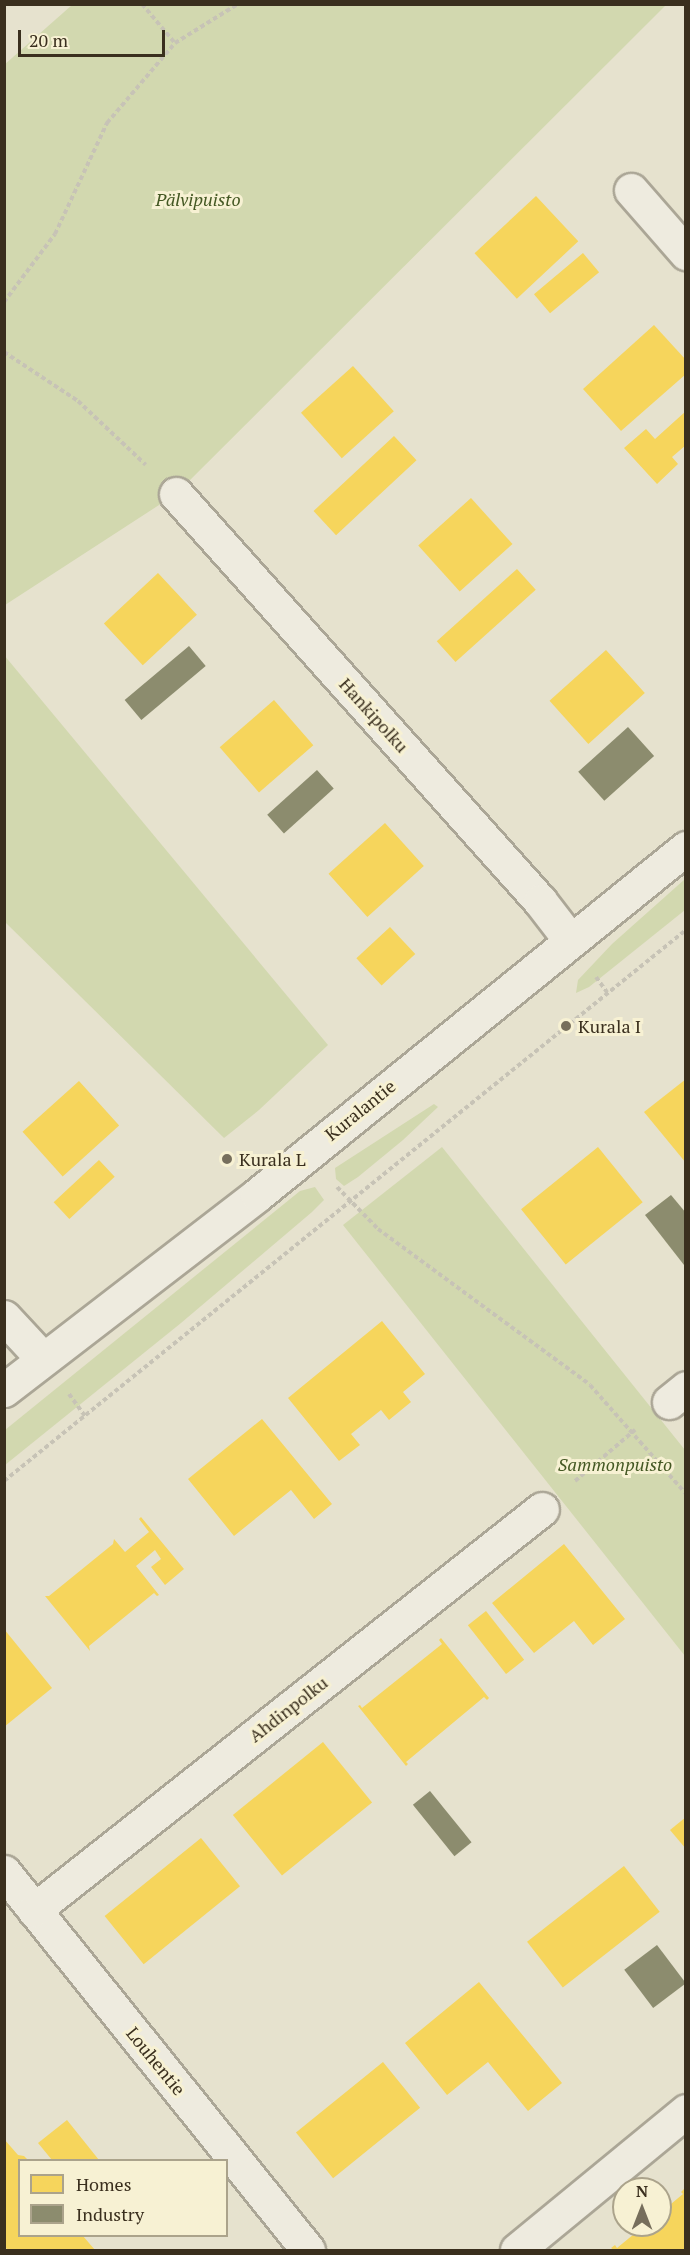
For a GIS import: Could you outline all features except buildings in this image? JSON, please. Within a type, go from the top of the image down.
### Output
[{"type":"street","points":[[631,190],[686,253]]},
{"type":"street","name":"Hankipolku","points":[[176,494],[540,901],[570,940]]},
{"type":"street","name":"Kuralantie","points":[[4,1390],[305,1155],[686,848]]},
{"type":"street","points":[[4,1317],[43,1359]]},
{"type":"street","name":"Ahdinpolku","points":[[34,1910],[542,1509]]},
{"type":"street","name":"Louhentie","points":[[4,1872],[306,2250]]},
{"type":"street","points":[[517,2250],[686,2111]]},
{"type":"path","points":[[142,4],[175,43]]},
{"type":"path","points":[[4,302],[55,234],[107,123],[175,43],[238,4]]},
{"type":"path","points":[[4,352],[78,401],[176,494]]},
{"type":"path","points":[[4,1481],[686,930]]},
{"type":"path","points":[[305,1155],[378,1229],[590,1385],[634,1432],[686,1494]]},
{"type":"path","points":[[542,1509],[677,1395]]},
{"type":"green space","name":"Pälvipuisto","points":[[72,5],[666,5],[176,494],[5,605],[4,65]]},
{"type":"green space","points":[[4,655],[328,1045],[259,1110],[224,1138],[5,922]]},
{"type":"green space","points":[[685,879],[685,910],[589,987],[576,993],[578,980],[612,944]]},
{"type":"green space","points":[[434,1104],[438,1107],[358,1177],[344,1186],[336,1179],[335,1168]]},
{"type":"green space","name":"Sammonpuisto","points":[[442,1147],[685,1450],[685,1656],[343,1225]]},
{"type":"green space","points":[[315,1187],[324,1200],[312,1212],[181,1323],[5,1465],[5,1430],[300,1191]]},
{"type":"place","name":"Kurala I","points":[[566,1026]]},
{"type":"place","name":"Kurala L","points":[[227,1159]]}]
